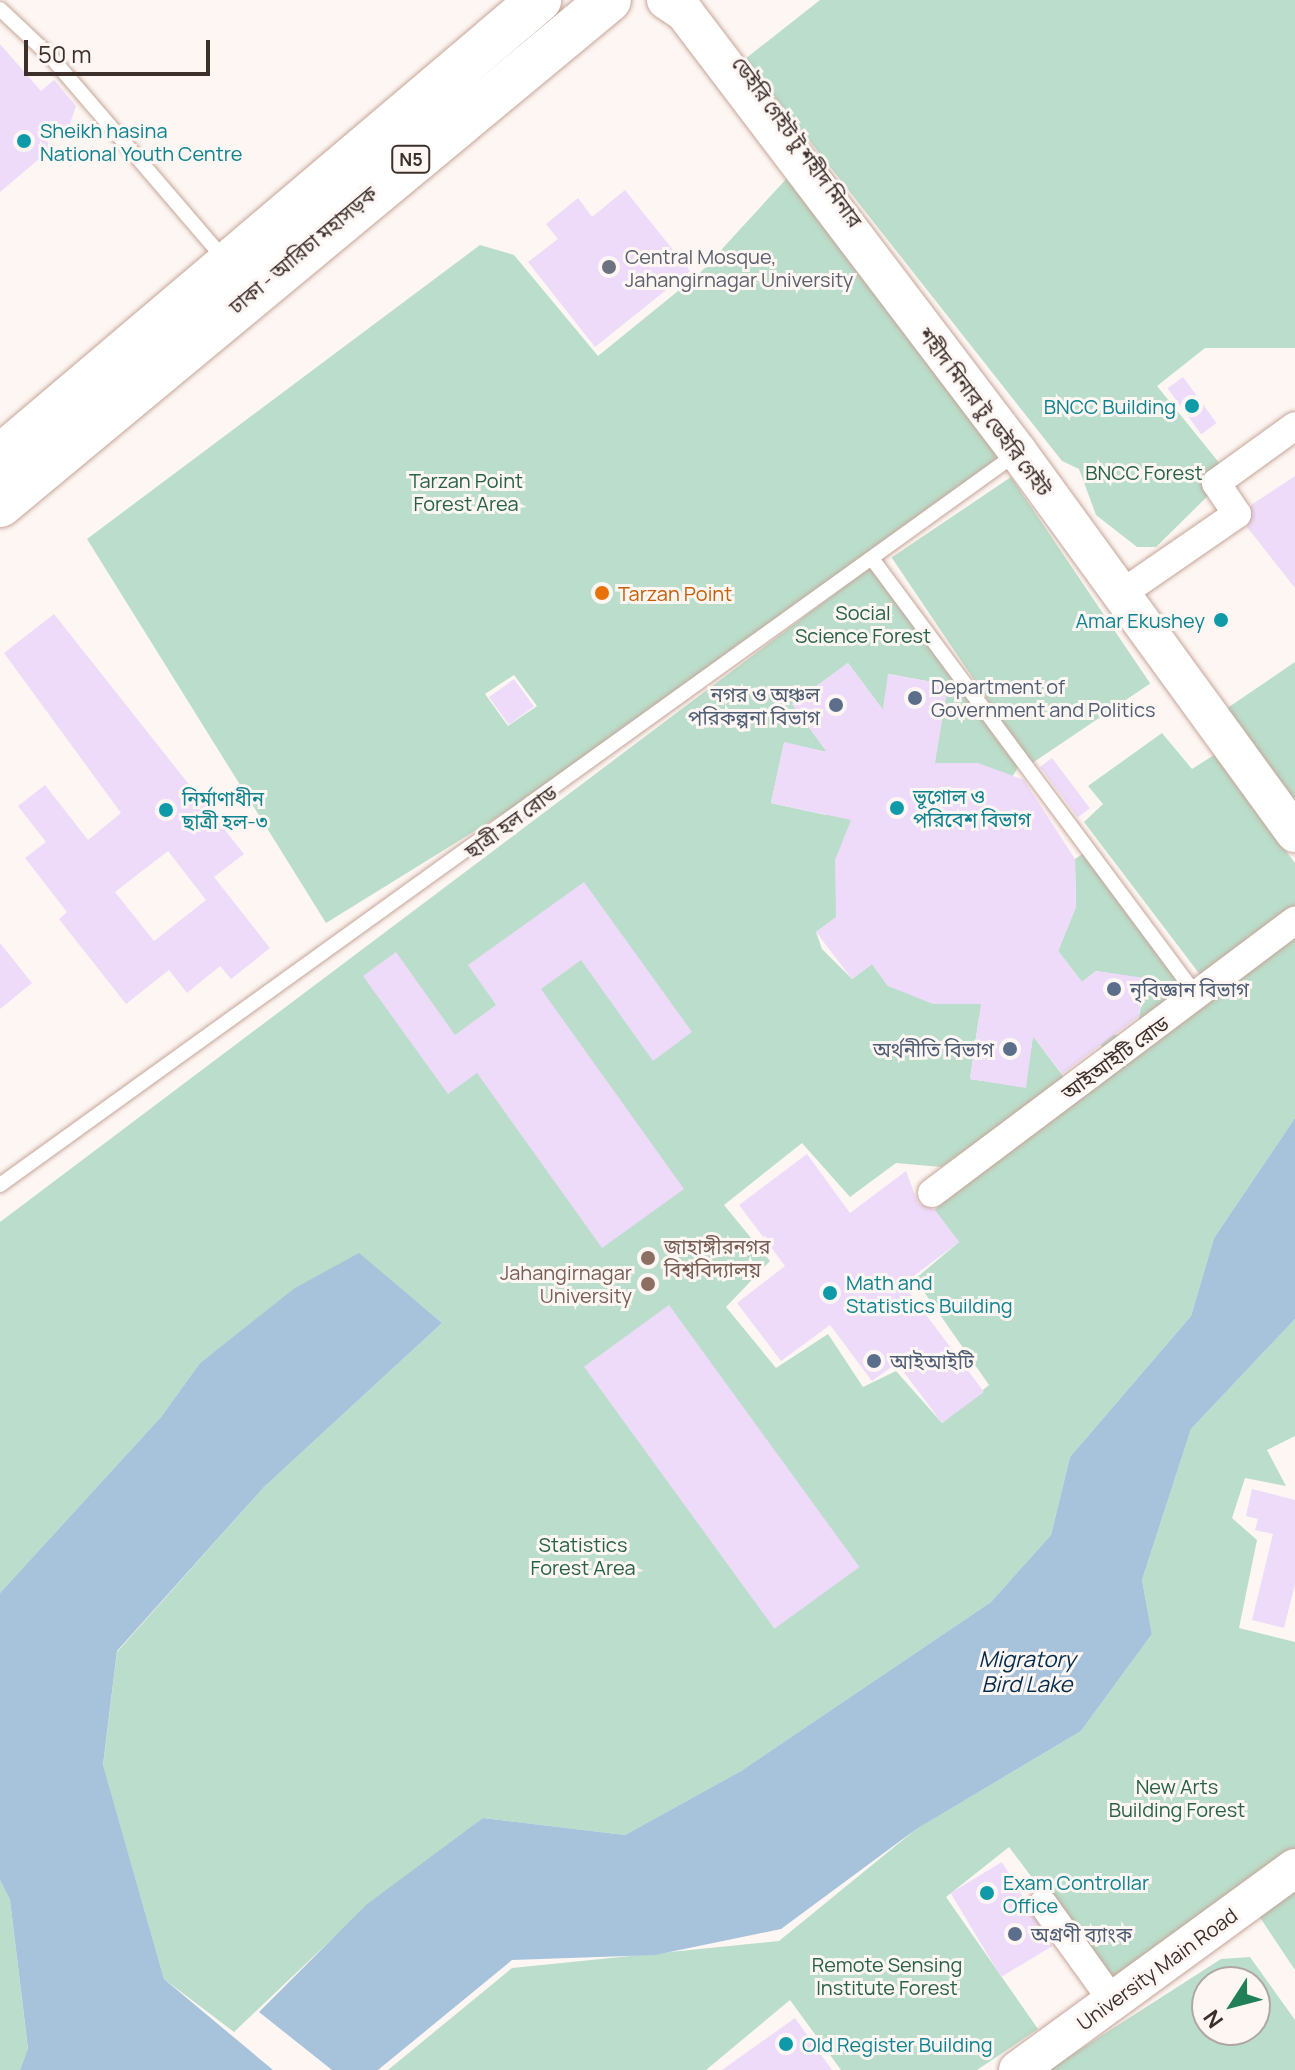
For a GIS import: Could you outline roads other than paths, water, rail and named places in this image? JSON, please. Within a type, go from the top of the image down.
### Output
[{"type":"highway","name":"ঢাকা - আরিচা মহাসড়ক","points":[[0,505],[205,308],[228,263],[539,0]]},
{"type":"highway","name":"ঢাকা - আরিচা মহাসড়ক","points":[[0,457],[205,308],[609,0]]},
{"type":"street","name":"শহীদ মিনার টু ডেইরি গেইট","points":[[666,0],[685,13],[1021,449]]},
{"type":"street","name":"ডেইরি গেইট টু শহীদ মিনার","points":[[694,0],[1126,592]]},
{"type":"street","points":[[1126,592],[1237,514],[1216,483],[1295,426]]},
{"type":"street","points":[[1126,592],[1195,678],[1295,814]]},
{"type":"street","points":[[1126,592],[1295,833]]},
{"type":"street","name":"আইআইটি রোড","points":[[932,1193],[1198,997],[1295,920]]},
{"type":"street","name":"University Main Road","points":[[1018,2070],[1295,1868]]},
{"type":"street","points":[[1043,1904],[1112,2000]]},
{"type":"lane","points":[[0,9],[51,57],[228,263]]},
{"type":"lane","name":"ছাত্রী হল রোড","points":[[0,1185],[873,560],[1021,449]]},
{"type":"lane","points":[[873,560],[1198,997]]},
{"type":"water","name":"Migratory Bird Lake","points":[[1295,1118],[1295,1319],[1191,1429],[1142,1580],[1152,1634],[1081,1731],[915,1830],[781,1929],[655,1955],[512,1960],[378,2070],[332,2070],[259,2012],[366,1905],[483,1818],[625,1835],[741,1771],[991,1602],[1051,1535],[1070,1457],[1191,1316],[1214,1238]]},
{"type":"water","points":[[359,1253],[442,1323],[264,1487],[117,1651],[103,1765],[164,1979],[273,2070],[20,2070],[28,2049],[10,1900],[0,1880],[0,1593],[161,1417],[200,1363],[295,1288]]},
{"type":"place","name":"Sheikh hasina National Youth Centre","points":[[24,141]]},
{"type":"place","name":"Central Mosque, Jahangirnagar University","points":[[609,267]]},
{"type":"place","name":"BNCC Building","points":[[1192,406]]},
{"type":"place","name":"Tarzan Point","points":[[602,593]]},
{"type":"place","name":"Amar Ekushey","points":[[1221,620]]},
{"type":"place","name":"Department of Government and Politics","points":[[915,698]]},
{"type":"place","name":"নগর ও অঞ্চল পরিকল্পনা বিভাগ","points":[[836,705]]},
{"type":"place","name":"ভূগোল ও পরিবেশ বিভাগ","points":[[897,808]]},
{"type":"place","name":"নির্মাণাধীন ছাত্রী হল-৩","points":[[166,810]]},
{"type":"place","name":"নৃবিজ্ঞান বিভাগ","points":[[1114,989]]},
{"type":"place","name":"অর্থনীতি বিভাগ","points":[[1010,1049]]},
{"type":"place","name":"জাহাঙ্গীরনগর বিশ্ববিদ্যালয়","points":[[648,1258]]},
{"type":"place","name":"Jahangirnagar University","points":[[648,1284]]},
{"type":"place","name":"Math and Statistics Building","points":[[830,1293]]},
{"type":"place","name":"আইআইটি","points":[[874,1361]]},
{"type":"place","name":"Exam Controllar Office","points":[[987,1893]]},
{"type":"place","name":"অগ্রণী ব্যাংক","points":[[1015,1934]]},
{"type":"place","name":"Old Register Building","points":[[786,2044]]},
{"type":"park label","name":"BNCC Forest","points":[[1144,472]]},
{"type":"park label","name":"Tarzan Point Forest Area","points":[[466,492]]},
{"type":"park label","name":"Social Science Forest","points":[[863,624]]},
{"type":"park label","name":"Statistics Forest Area","points":[[583,1556]]},
{"type":"park label","name":"New Arts Building Forest","points":[[1177,1798]]},
{"type":"park label","name":"Remote Sensing Institute Forest","points":[[887,1976]]}]
